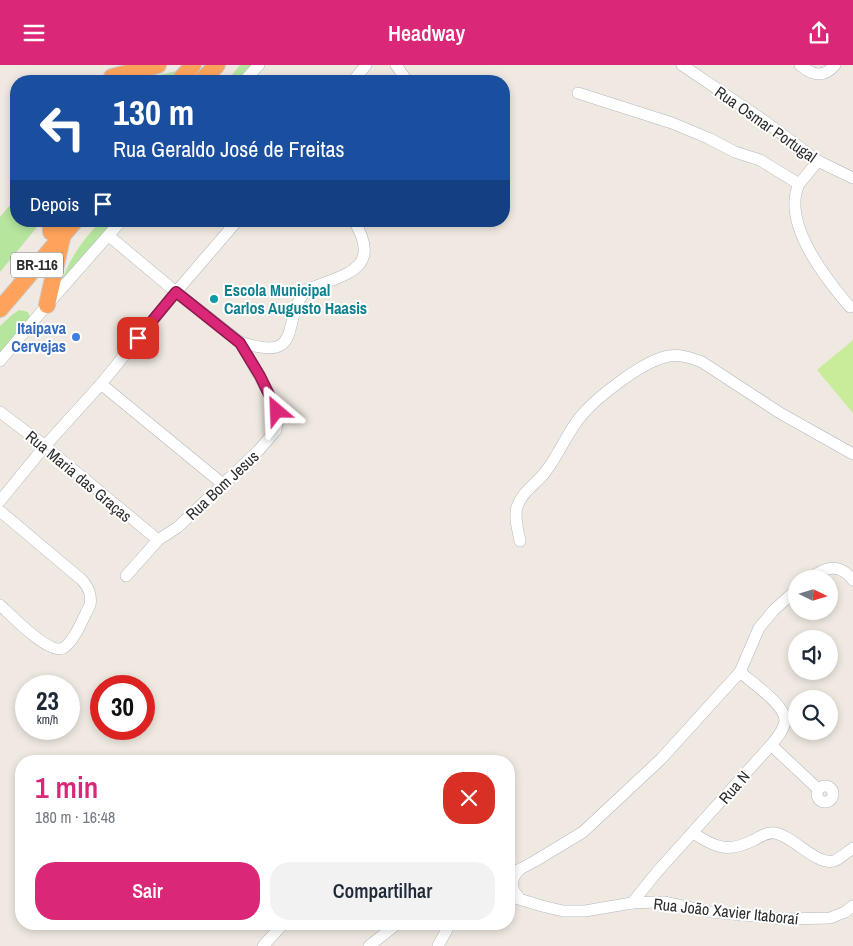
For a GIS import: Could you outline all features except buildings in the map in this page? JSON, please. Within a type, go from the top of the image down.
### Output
[{"type":"highway","points":[[120,75],[158,65]]},
{"type":"highway","points":[[184,75],[193,65]]},
{"type":"highway","points":[[201,75],[210,65]]},
{"type":"highway","points":[[206,75],[217,65]]},
{"type":"highway","points":[[47,305],[56,228]]},
{"type":"highway","name":"BR-116","points":[[0,292],[56,228]]},
{"type":"highway","name":"BR-116","points":[[0,309],[56,228]]},
{"type":"street","points":[[250,75],[259,65]]},
{"type":"street","points":[[358,75],[366,65]]},
{"type":"street","name":"Rua Osmar Portugal","points":[[682,65],[763,120],[818,161],[853,178]]},
{"type":"street","points":[[800,65],[817,75],[825,73],[836,65]]},
{"type":"street","points":[[578,93],[690,130],[735,152],[760,161],[799,184]]},
{"type":"street","points":[[818,161],[799,184],[795,195],[795,207],[808,248],[823,274],[850,307]]},
{"type":"street","points":[[0,361],[116,227]]},
{"type":"street","points":[[0,501],[45,446],[101,384],[232,227]]},
{"type":"street","points":[[240,343],[264,348],[277,347],[284,343],[290,334],[296,309],[304,293],[308,289],[356,270],[361,263],[364,249],[357,227]]},
{"type":"street","name":"Rua Bom Jesus","points":[[109,236],[240,343],[272,399],[277,411],[278,424],[260,450],[178,527],[158,540],[126,577]]},
{"type":"street","points":[[520,541],[516,515],[520,501],[524,493],[546,472],[580,416],[602,395],[638,370],[662,357],[678,355],[702,362],[780,413],[853,454]]},
{"type":"street","points":[[101,384],[224,485]]},
{"type":"street","name":"Rua Maria das Graças","points":[[0,412],[45,446],[158,540]]},
{"type":"street","points":[[0,511],[82,580],[90,592],[90,605],[71,641],[65,648],[53,649],[43,643],[0,605]]},
{"type":"street","points":[[824,570],[830,568],[842,569],[853,580]]},
{"type":"street","points":[[515,872],[583,832],[661,759],[740,672],[759,628],[774,609],[788,597]]},
{"type":"street","name":"Rua N","points":[[632,903],[657,871],[693,833],[782,730],[785,715],[777,704],[740,672]]},
{"type":"street","points":[[771,745],[818,789]]},
{"type":"street","points":[[693,833],[711,845],[729,848],[738,847],[765,834],[777,833],[818,858],[828,861],[835,860],[853,848]]},
{"type":"street","points":[[657,871],[654,882],[655,891],[659,898],[665,902]]},
{"type":"street","name":"Rua João Xavier Itaboraí","points":[[515,896],[530,903],[553,909],[573,911],[601,909],[632,903],[665,902],[711,912],[784,919],[830,918],[845,912],[853,906]]},
{"type":"street","points":[[263,946],[278,930]]},
{"type":"street","points":[[369,946],[389,930]]},
{"type":"street","points":[[438,946],[447,930]]},
{"type":"green space","points":[[240,65],[253,65],[244,75],[232,75]]},
{"type":"green space","points":[[177,71],[173,75],[159,75]]},
{"type":"green space","points":[[10,205],[10,227],[37,227],[0,272],[0,217]]},
{"type":"green space","points":[[95,227],[109,227],[60,285],[67,267]]},
{"type":"green space","points":[[19,310],[28,312],[30,317],[0,354],[0,326]]},
{"type":"green space","points":[[853,340],[853,413],[817,370]]},
{"type":"place","name":"Escola Municipal Carlos Augusto Haasis","points":[[214,299]]},
{"type":"place","name":"Itaipava Cervejas","points":[[76,337]]},
{"type":"route","points":[[138,338],[176,292],[240,343],[260,376],[277,411]]}]
